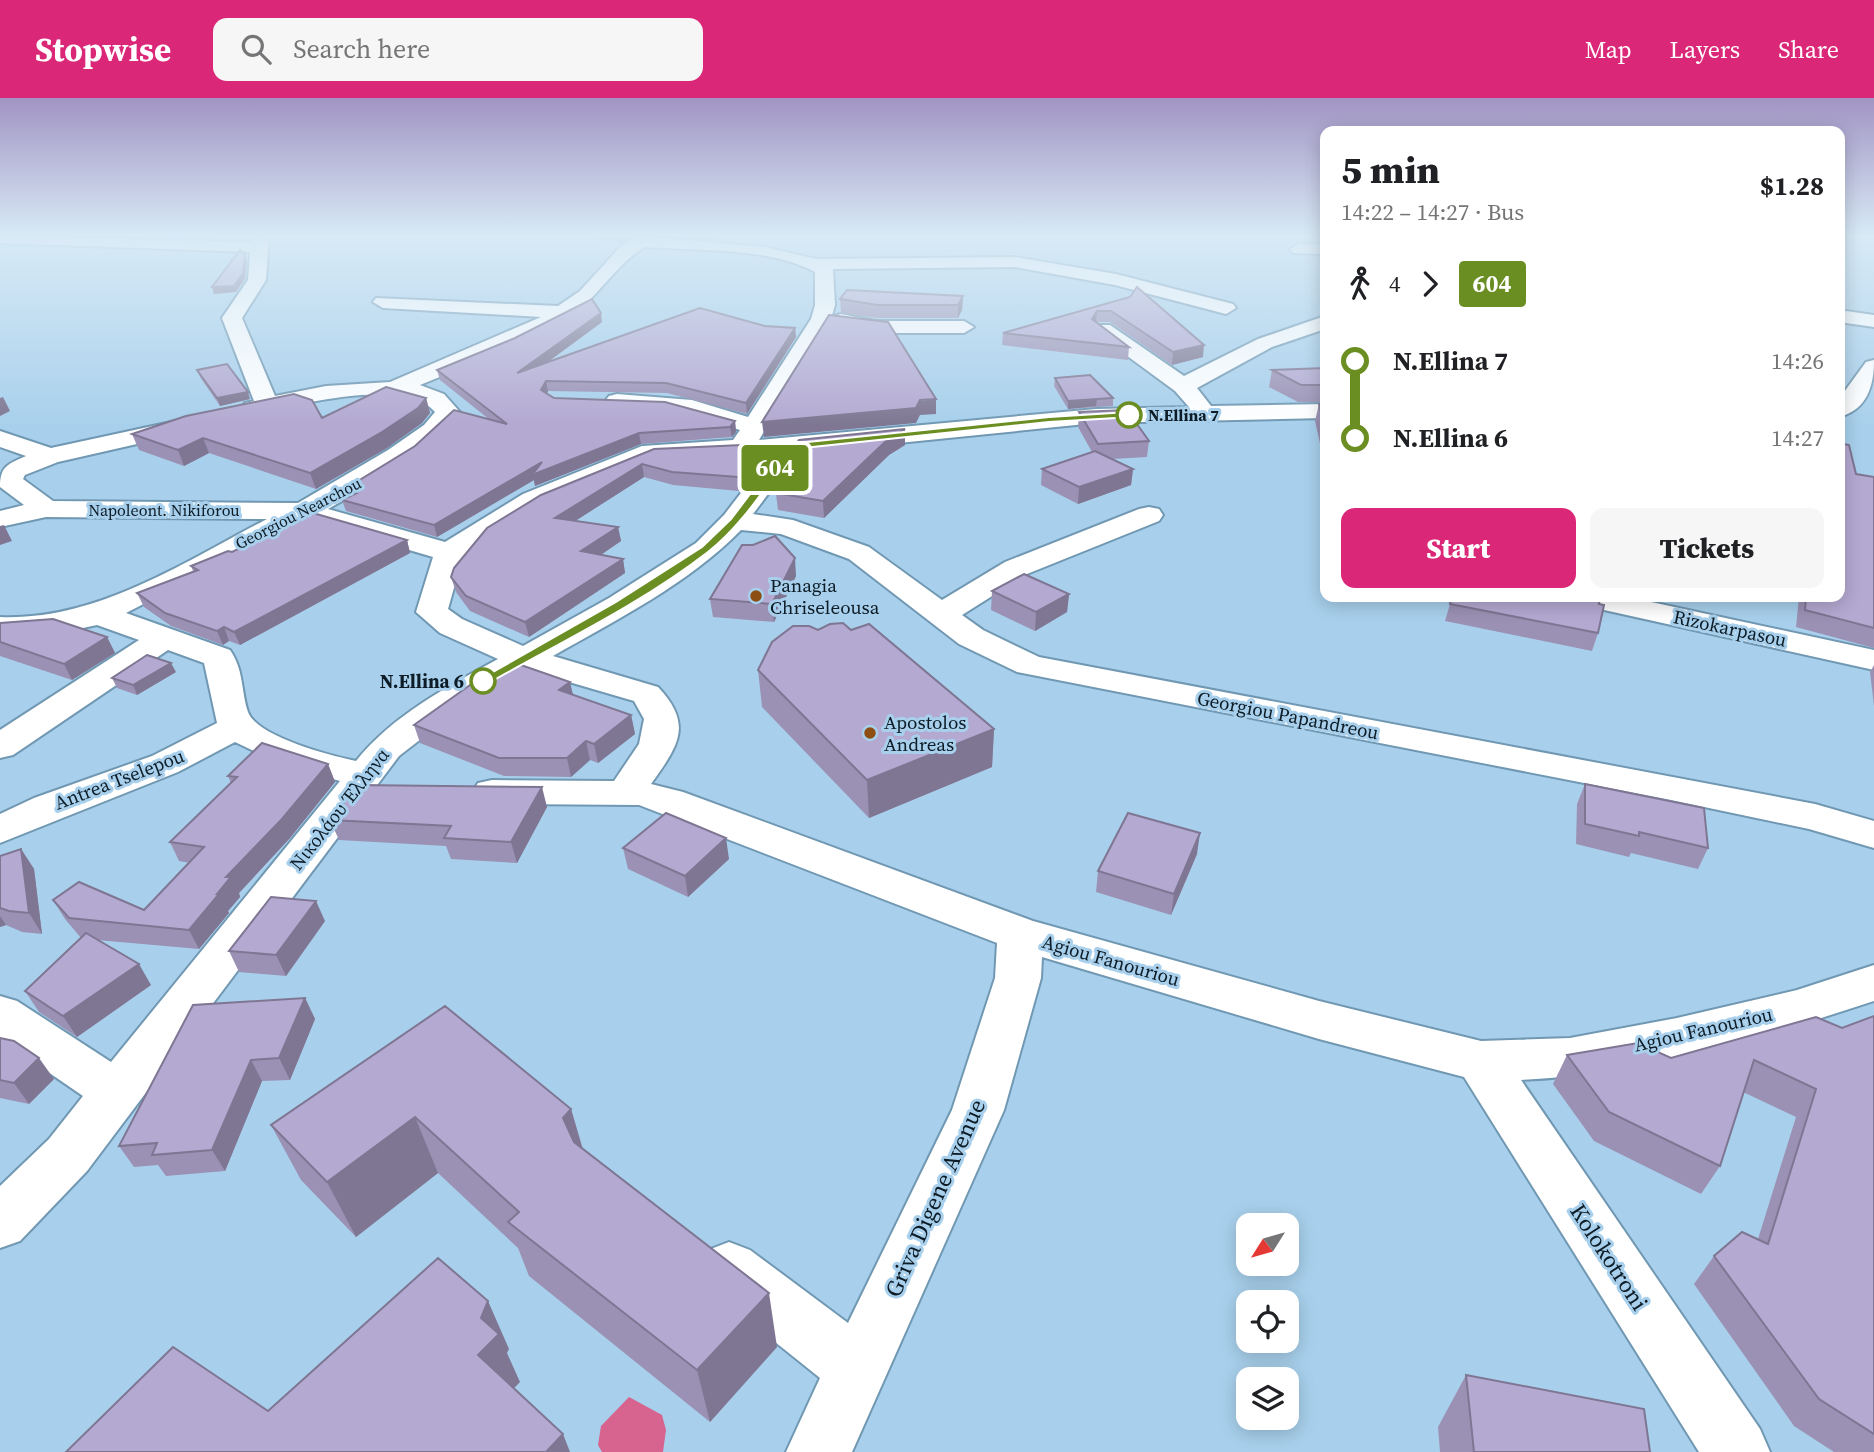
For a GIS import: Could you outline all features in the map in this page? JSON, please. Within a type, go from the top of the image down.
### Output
[{"type":"street","points":[[245,299],[232,318],[267,405]]},
{"type":"street","points":[[395,388],[524,334],[563,312],[579,299]]},
{"type":"street","points":[[624,794],[661,737],[665,720],[659,705],[646,694],[523,659],[451,626],[432,612],[430,605],[444,578],[449,552],[533,500],[641,454],[748,437],[821,319],[824,299]]},
{"type":"street","points":[[1196,299],[1226,308]]},
{"type":"street","points":[[383,302],[563,312]]},
{"type":"street","points":[[1845,317],[1874,321]]},
{"type":"street","points":[[821,319],[855,321],[876,327],[964,327]]},
{"type":"street","points":[[1183,386],[1265,344],[1320,324]]},
{"type":"street","points":[[1103,329],[1183,386],[1209,414]]},
{"type":"street","points":[[1856,405],[1874,367]]},
{"type":"street","name":"Georgiou Nearchou","points":[[0,628],[41,626],[98,614],[304,510],[387,464],[447,418],[446,406],[438,400],[395,388],[321,395],[267,405],[50,456],[15,470],[9,481],[46,509]]},
{"type":"street","points":[[595,400],[692,407],[748,437],[791,446],[1049,419],[1320,411]]},
{"type":"street","points":[[0,439],[50,456]]},
{"type":"street","name":"Νικολάου Έλληνα","points":[[0,1223],[68,1155],[386,748],[413,725],[667,575],[706,549],[734,521],[791,446]]},
{"type":"street","name":"Napoleont. Nikiforou","points":[[0,519],[46,509],[304,510],[449,552]]},
{"type":"street","points":[[942,614],[1016,568],[1149,515]]},
{"type":"street","name":"Georgiou Papandreou","points":[[734,521],[783,526],[821,537],[859,553],[971,638],[1029,665],[1697,793],[1815,817],[1874,835]]},
{"type":"street","name":"Rizokarpasou","points":[[1633,602],[1726,612],[1874,660]]},
{"type":"street","points":[[98,614],[218,657],[223,665],[232,716],[237,726]]},
{"type":"street","points":[[0,747],[166,637]]},
{"type":"street","name":"Agiou Fanouriou","points":[[237,726],[257,741],[347,772],[360,782],[428,791],[640,793],[1020,934],[1319,1020],[1481,1061],[1570,1058],[1677,1037],[1797,1008],[1874,983]]},
{"type":"street","name":"Antrea Tselepou","points":[[0,830],[48,807],[165,764],[237,726]]},
{"type":"street","name":"Griva Digene Avenue","points":[[819,1452],[978,1110],[1018,978],[1020,934]]},
{"type":"street","points":[[3,1020],[118,1093]]},
{"type":"street","name":"Kolokotroni","points":[[1481,1061],[1737,1452]]},
{"type":"street","points":[[686,1236],[858,1368]]},
{"type":"shaded area","points":[[629,1397],[662,1415],[666,1430],[663,1452],[602,1452],[598,1445],[601,1426]]},
{"type":"building","points":[[592,299],[601,313],[517,373],[700,308],[765,326],[795,328],[746,403],[666,383],[546,381],[541,390],[554,398],[665,402],[735,421],[730,427],[639,433],[532,475],[542,462],[434,525],[342,500],[357,493],[345,489],[415,446],[454,410],[507,424],[437,370],[515,338]]},
{"type":"building","points":[[841,299],[961,299],[958,305],[877,305]]},
{"type":"building","points":[[1122,299],[1151,299],[1204,345],[1173,352],[1111,311],[1097,311],[1092,319],[1129,347],[1003,333]]},
{"type":"building","points":[[829,315],[888,322],[936,399],[920,400],[916,408],[762,422]]},
{"type":"building","points":[[227,364],[248,392],[217,398],[197,370]]},
{"type":"building","points":[[1320,368],[1320,385],[1301,385],[1272,370]]},
{"type":"building","points":[[1090,375],[1113,398],[1068,401],[1055,378]]},
{"type":"building","points":[[386,387],[426,398],[418,408],[382,432],[310,473],[203,438],[178,450],[132,434],[186,416],[294,394],[312,400],[322,418]]},
{"type":"building","points":[[1127,410],[1149,441],[1098,444],[1079,412]]},
{"type":"building","points":[[905,429],[888,439],[823,501],[776,493],[792,479],[770,477],[799,440]]},
{"type":"building","points":[[764,444],[738,477],[672,472],[642,464],[555,518],[618,527],[581,551],[623,559],[525,622],[466,596],[451,577],[454,568],[487,528],[541,495],[654,449]]},
{"type":"building","points":[[1845,444],[1849,445],[1856,474],[1874,477],[1874,628],[1805,610],[1806,602],[1845,602]]},
{"type":"building","points":[[1095,451],[1133,469],[1079,487],[1042,469]]},
{"type":"building","points":[[313,513],[407,540],[234,632],[224,627],[217,631],[165,613],[137,593],[198,570],[191,566],[228,551],[232,552]]},
{"type":"building","points":[[775,536],[795,558],[772,604],[710,599],[742,545],[753,545]]},
{"type":"building","points":[[1024,574],[1069,594],[1036,612],[992,591]]},
{"type":"building","points":[[1599,602],[1604,605],[1598,633],[1450,604]]},
{"type":"building","points":[[53,619],[107,637],[64,664],[0,642],[0,623]]},
{"type":"building","name":"Apostolos Andreas","points":[[843,623],[851,630],[869,624],[994,729],[867,780],[758,670],[772,642],[793,626],[809,626],[818,630],[830,624]]},
{"type":"building","points":[[147,655],[171,663],[133,685],[112,678]]},
{"type":"building","points":[[518,664],[570,682],[559,690],[631,715],[594,744],[586,741],[567,758],[499,758],[414,725],[470,685],[481,689]]},
{"type":"building","points":[[262,743],[328,764],[282,819],[226,877],[231,877],[189,930],[69,918],[53,900],[79,882],[144,910],[204,847],[170,842],[237,777],[228,776]]},
{"type":"building","points":[[1585,784],[1704,808],[1708,848],[1639,832],[1639,836],[1585,824]]},
{"type":"building","points":[[358,785],[542,787],[511,842],[444,838],[451,826],[330,820]]},
{"type":"building","points":[[666,813],[726,838],[685,876],[623,848]]},
{"type":"building","points":[[1128,813],[1200,833],[1174,894],[1098,871]]},
{"type":"building","points":[[21,849],[29,913],[0,908],[0,856]]},
{"type":"building","points":[[271,897],[316,901],[276,955],[229,951]]},
{"type":"building","points":[[86,933],[139,964],[63,1016],[25,991]]},
{"type":"building","points":[[305,998],[279,1058],[251,1060],[212,1150],[152,1155],[157,1143],[119,1146],[193,1005]]},
{"type":"building","points":[[445,1006],[571,1109],[563,1118],[574,1142],[769,1293],[697,1370],[508,1222],[519,1212],[415,1117],[327,1182],[271,1125]]},
{"type":"building","points":[[1874,1016],[1874,1434],[1819,1399],[1714,1256],[1742,1232],[1768,1244],[1816,1089],[1754,1060],[1720,1166],[1609,1112],[1567,1055],[1638,1043],[1671,1058],[1816,1017],[1842,1028]]},
{"type":"building","points":[[0,1038],[14,1041],[39,1058],[14,1083],[0,1080]]},
{"type":"building","points":[[438,1258],[488,1301],[481,1318],[499,1334],[478,1355],[563,1434],[546,1452],[66,1452],[173,1347],[268,1411]]},
{"type":"building","points":[[1466,1375],[1644,1409],[1650,1452],[1474,1452]]},
{"type":"bus line","name":"604","points":[[483,681],[620,605],[706,549],[734,521],[791,446],[1049,419],[1129,415]]},
{"type":"place","name":"N.Ellina 7","points":[[1129,415]]},
{"type":"place","name":"Panagia Chriseleousa","points":[[756,596]]},
{"type":"place","name":"N.Ellina 6","points":[[483,681]]},
{"type":"place","name":"Apostolos Andreas","points":[[870,733]]}]
